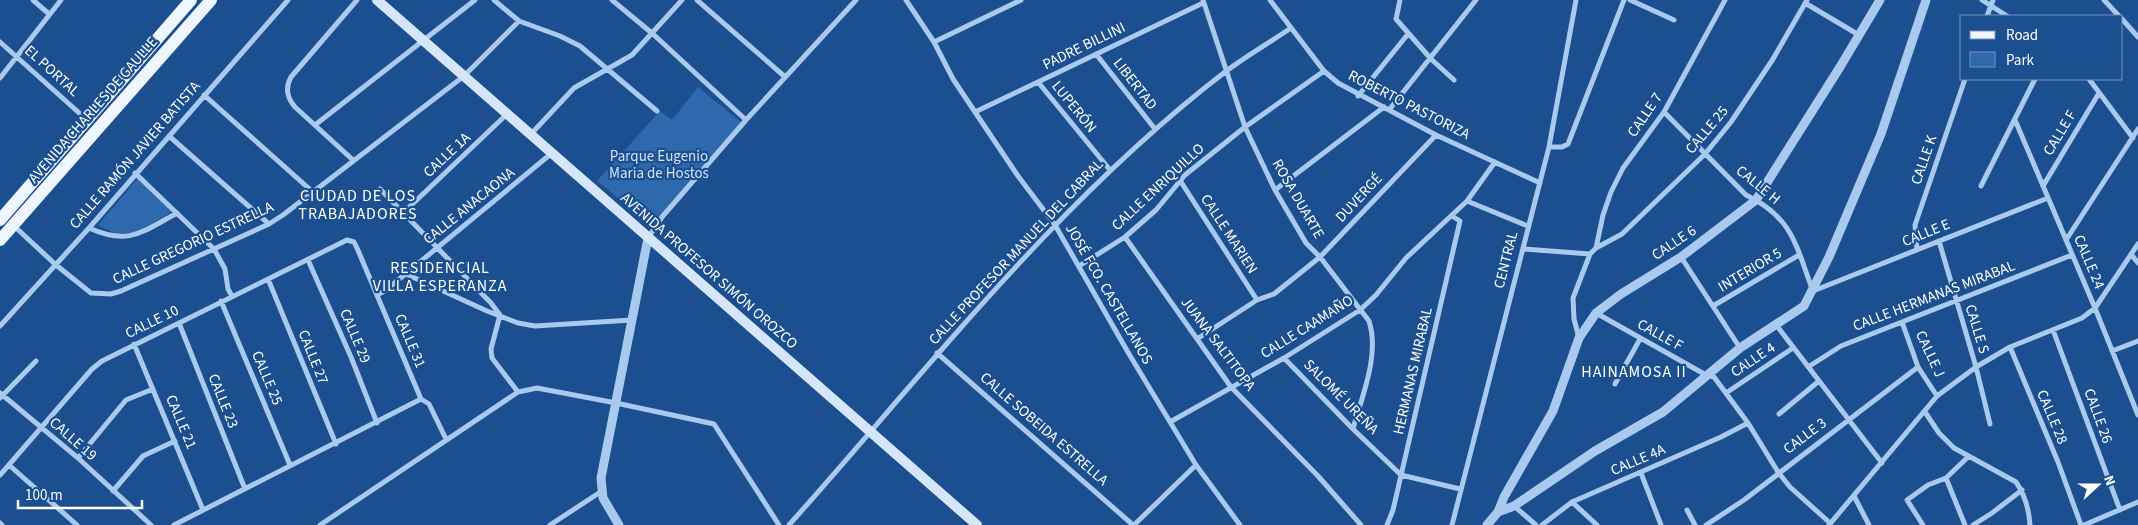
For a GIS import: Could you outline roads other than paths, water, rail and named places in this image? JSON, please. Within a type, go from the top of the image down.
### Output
[{"type":"main road","name":"AVENIDA CHARLES DE GAULLE","points":[[0,240],[6,221],[87,120],[191,0]]},
{"type":"main road","name":"AVENIDA CHARLES DE GAULLE","points":[[6,221],[99,129],[210,0]]},
{"type":"main road","name":"AVENIDA PROFESOR SIMÓN OROZCO","points":[[376,0],[977,525]]},
{"type":"street","points":[[33,0],[49,14]]},
{"type":"street","points":[[0,78],[61,0]]},
{"type":"street","name":"CALLE RAMÓN JAVIER BATISTA","points":[[0,326],[89,228],[135,173],[288,0]]},
{"type":"street","points":[[353,160],[291,102],[287,91],[288,83],[294,73],[358,0]]},
{"type":"street","points":[[315,125],[425,41],[475,0]]},
{"type":"street","points":[[494,0],[519,21],[571,40],[609,68],[656,111]]},
{"type":"street","points":[[612,0],[653,34],[746,120]]},
{"type":"street","points":[[531,134],[574,88],[632,55],[682,0]]},
{"type":"street","points":[[697,0],[784,76]]},
{"type":"street","points":[[619,525],[606,505],[602,491],[603,464],[648,238],[662,217],[784,76],[856,0]]},
{"type":"street","name":"JOSÉ FCO. CASTELLANOS","points":[[906,0],[934,42],[953,79],[1018,176],[1055,225],[1129,354],[1196,465],[1240,525]]},
{"type":"street","points":[[934,42],[1021,0]]},
{"type":"street","name":"ROBERTO PASTORIZA","points":[[1270,0],[1324,71],[1338,83],[1358,96],[1386,108],[1436,135],[1540,183]]},
{"type":"street","points":[[1400,0],[1396,18],[1431,59],[1454,80]]},
{"type":"street","points":[[1275,190],[1386,108],[1431,59],[1476,0]]},
{"type":"street","name":"CENTRAL","points":[[1452,525],[1549,147],[1576,0]]},
{"type":"street","points":[[1549,147],[1562,147],[1568,144],[1624,0]]},
{"type":"street","points":[[1630,0],[1674,20]]},
{"type":"street","name":"CALLE 7","points":[[1596,248],[1603,215],[1611,192],[1623,168],[1664,112],[1725,0]]},
{"type":"street","name":"CALLE 6","points":[[1498,512],[1504,497],[1553,410],[1579,338],[1596,313],[1621,294],[1681,256],[1756,200],[1880,0]]},
{"type":"street","points":[[1487,525],[1498,512],[1514,506],[1595,451],[1663,412],[1710,376],[1740,348],[1777,326],[1804,306],[1813,292],[1880,134],[1926,0]]},
{"type":"street","points":[[1982,0],[1992,2],[2006,15]]},
{"type":"street","points":[[2104,0],[2118,15]]},
{"type":"street","name":"PADRE BILLINI","points":[[975,112],[1203,1]]},
{"type":"street","name":"ROSA DUARTE","points":[[1203,1],[1245,127],[1275,190],[1298,232],[1369,321],[1373,333],[1373,344],[1353,428]]},
{"type":"street","points":[[1806,2],[1859,36]]},
{"type":"street","name":"CALLE 25","points":[[1590,254],[1596,248],[1622,234],[1705,154],[1732,122],[1773,59],[1806,2]]},
{"type":"street","points":[[1987,15],[1992,2]]},
{"type":"street","points":[[2123,20],[2138,37]]},
{"type":"street","name":"CALLE GREGORIO ESTRELLA","points":[[6,221],[91,293],[111,294],[269,224],[314,193],[353,160],[464,76],[519,21]]},
{"type":"street","name":"CALLE PROFESOR MANUEL DEL CABRAL","points":[[789,525],[872,432],[937,353],[1055,225],[1110,170],[1155,129],[1226,71],[1291,28]]},
{"type":"street","points":[[1358,96],[1408,34]]},
{"type":"street","name":"EL PORTAL","points":[[0,42],[99,129]]},
{"type":"street","name":"LIBERTAD","points":[[1096,54],[1155,129]]},
{"type":"street","name":"CALLE ENRIQUILLO","points":[[1079,266],[1125,237],[1156,210],[1185,175],[1245,127],[1324,71]]},
{"type":"street","name":"CALLE K","points":[[1917,250],[1915,225],[1965,80]]},
{"type":"street","points":[[1981,186],[2035,80]]},
{"type":"street","points":[[2089,80],[2133,138]]},
{"type":"street","name":"LUPERÓN","points":[[1038,82],[1110,170]]},
{"type":"street","name":"CALLE F","points":[[2043,186],[2099,93]]},
{"type":"street","points":[[204,95],[314,193]]},
{"type":"street","name":"CALLE H","points":[[1664,112],[1746,196],[1756,200],[1786,224],[1797,242],[1799,254],[1813,292]]},
{"type":"street","name":"CALLE 1A","points":[[402,213],[508,114]]},
{"type":"street","name":"CALLE 24","points":[[2015,120],[2095,308],[2138,416]]},
{"type":"street","points":[[2066,240],[2138,129]]},
{"type":"street","name":"DUVERGÉ","points":[[1197,339],[1257,300],[1274,294],[1320,258],[1436,135]]},
{"type":"street","points":[[169,136],[269,224]]},
{"type":"street","name":"CALLE ANACAONA","points":[[376,295],[406,274],[552,154]]},
{"type":"street","name":"CALLE CAAMAÑO","points":[[1170,422],[1284,358],[1360,310],[1376,295],[1406,258],[1468,201],[1496,162]]},
{"type":"street","points":[[135,173],[214,249],[225,269],[228,289],[232,296]]},
{"type":"street","name":"CALLE MARIEN","points":[[1181,182],[1257,300]]},
{"type":"street","points":[[380,189],[491,303],[500,316],[491,349],[492,358],[518,392]]},
{"type":"street","name":"CALLE E","points":[[1813,292],[2048,198]]},
{"type":"street","points":[[1468,201],[1528,226]]},
{"type":"street","points":[[89,228],[110,236],[130,237],[177,213]]},
{"type":"street","name":"HERMANAS MIRABAL","points":[[1387,525],[1394,510],[1460,221],[1452,216]]},
{"type":"street","name":"JUANA SALTITOPA","points":[[1125,237],[1231,388],[1318,476],[1360,525]]},
{"type":"street","name":"CALLE 10","points":[[0,475],[92,369],[102,360],[347,240],[351,240]]},
{"type":"street","name":"CALLE 31","points":[[351,240],[357,248],[421,399],[429,404],[446,439]]},
{"type":"street","name":"CALLE S","points":[[1940,241],[1976,367],[1990,424]]},
{"type":"street","points":[[1710,376],[1726,393],[1748,423],[1778,472],[1790,487],[1830,524],[1937,396],[1976,367],[2010,347],[2082,318],[2095,308],[2138,244]]},
{"type":"street","points":[[1523,250],[1590,254],[1573,298],[1574,319],[1579,338]]},
{"type":"street","name":"INTERIOR 5","points":[[1713,306],[1799,254]]},
{"type":"street","points":[[2131,254],[2138,263]]},
{"type":"street","name":"CALLE HERMANAS MIRABAL","points":[[1808,367],[1841,346],[2072,255]]},
{"type":"street","points":[[1681,256],[1740,348]]},
{"type":"street","name":"CALLE 29","points":[[308,260],[351,356],[377,423]]},
{"type":"street","points":[[406,274],[518,323],[535,326],[632,320]]},
{"type":"street","name":"CALLE 27","points":[[268,279],[336,444]]},
{"type":"street","name":"CALLE 25","points":[[221,301],[290,465]]},
{"type":"street","name":"CALLE F","points":[[1596,313],[1710,376]]},
{"type":"street","name":"CALLE J","points":[[1902,322],[1918,367],[1937,396]]},
{"type":"street","name":"CALLE 23","points":[[179,323],[245,488]]},
{"type":"street","points":[[1777,326],[1882,463]]},
{"type":"street","name":"CALLE 26","points":[[2053,330],[2120,510]]},
{"type":"street","points":[[1615,384],[1640,339]]},
{"type":"street","points":[[2112,351],[2138,341]]},
{"type":"street","name":"CALLE 21","points":[[134,344],[203,510]]},
{"type":"street","name":"CALLE 28","points":[[2010,347],[2083,525]]},
{"type":"street","name":"CALLE 4","points":[[1726,393],[1793,348]]},
{"type":"street","name":"CALLE SOBEIDA ESTRELLA","points":[[937,353],[1133,525]]},
{"type":"street","name":"SALOMÉ UREÑA","points":[[1284,358],[1401,475]]},
{"type":"street","points":[[1,396],[7,394],[36,361]]},
{"type":"street","name":"CALLE 3","points":[[1706,525],[1744,500],[1778,472],[1918,367]]},
{"type":"street","points":[[1779,414],[1819,381]]},
{"type":"street","points":[[78,458],[126,400],[153,388]]},
{"type":"street","points":[[320,525],[518,392],[537,388],[616,402],[714,424],[778,525]]},
{"type":"street","name":"CALLE 19","points":[[1,396],[78,458],[151,525]]},
{"type":"street","points":[[174,525],[421,399]]},
{"type":"street","points":[[1925,412],[1939,433],[1954,448],[2016,482],[2022,490],[2030,512],[2030,525]]},
{"type":"street","name":"CALLE 4A","points":[[1542,525],[1572,502],[1642,473],[1748,423]]},
{"type":"street","points":[[113,491],[143,456],[175,441]]},
{"type":"street","points":[[1923,525],[1907,500],[1928,485],[1946,478],[1968,457]]},
{"type":"street","points":[[9,465],[77,525]]},
{"type":"street","points":[[1133,525],[1196,465]]},
{"type":"street","points":[[1642,473],[1661,525]]},
{"type":"street","points":[[1401,475],[1460,489]]},
{"type":"street","points":[[1946,478],[1966,525]]},
{"type":"street","points":[[1973,525],[2022,490]]},
{"type":"street","points":[[550,525],[602,491]]},
{"type":"street","points":[[1854,496],[1869,525]]},
{"type":"street","points":[[1572,502],[1597,525]]},
{"type":"street","points":[[2083,525],[2138,502]]},
{"type":"street","points":[[1514,506],[1536,525]]},
{"type":"street","points":[[1687,510],[1695,525]]},
{"type":"district","name":"CIUDAD DE LOS TRABAJADORES","points":[[358,205]]},
{"type":"district","name":"RESIDENCIAL VILLA ESPERANZA","points":[[440,277]]},
{"type":"district","name":"HAINAMOSA II","points":[[1634,372]]},
{"type":"park label","name":"Parque Eugenio Maria de Hostos","points":[[659,164]]}]
